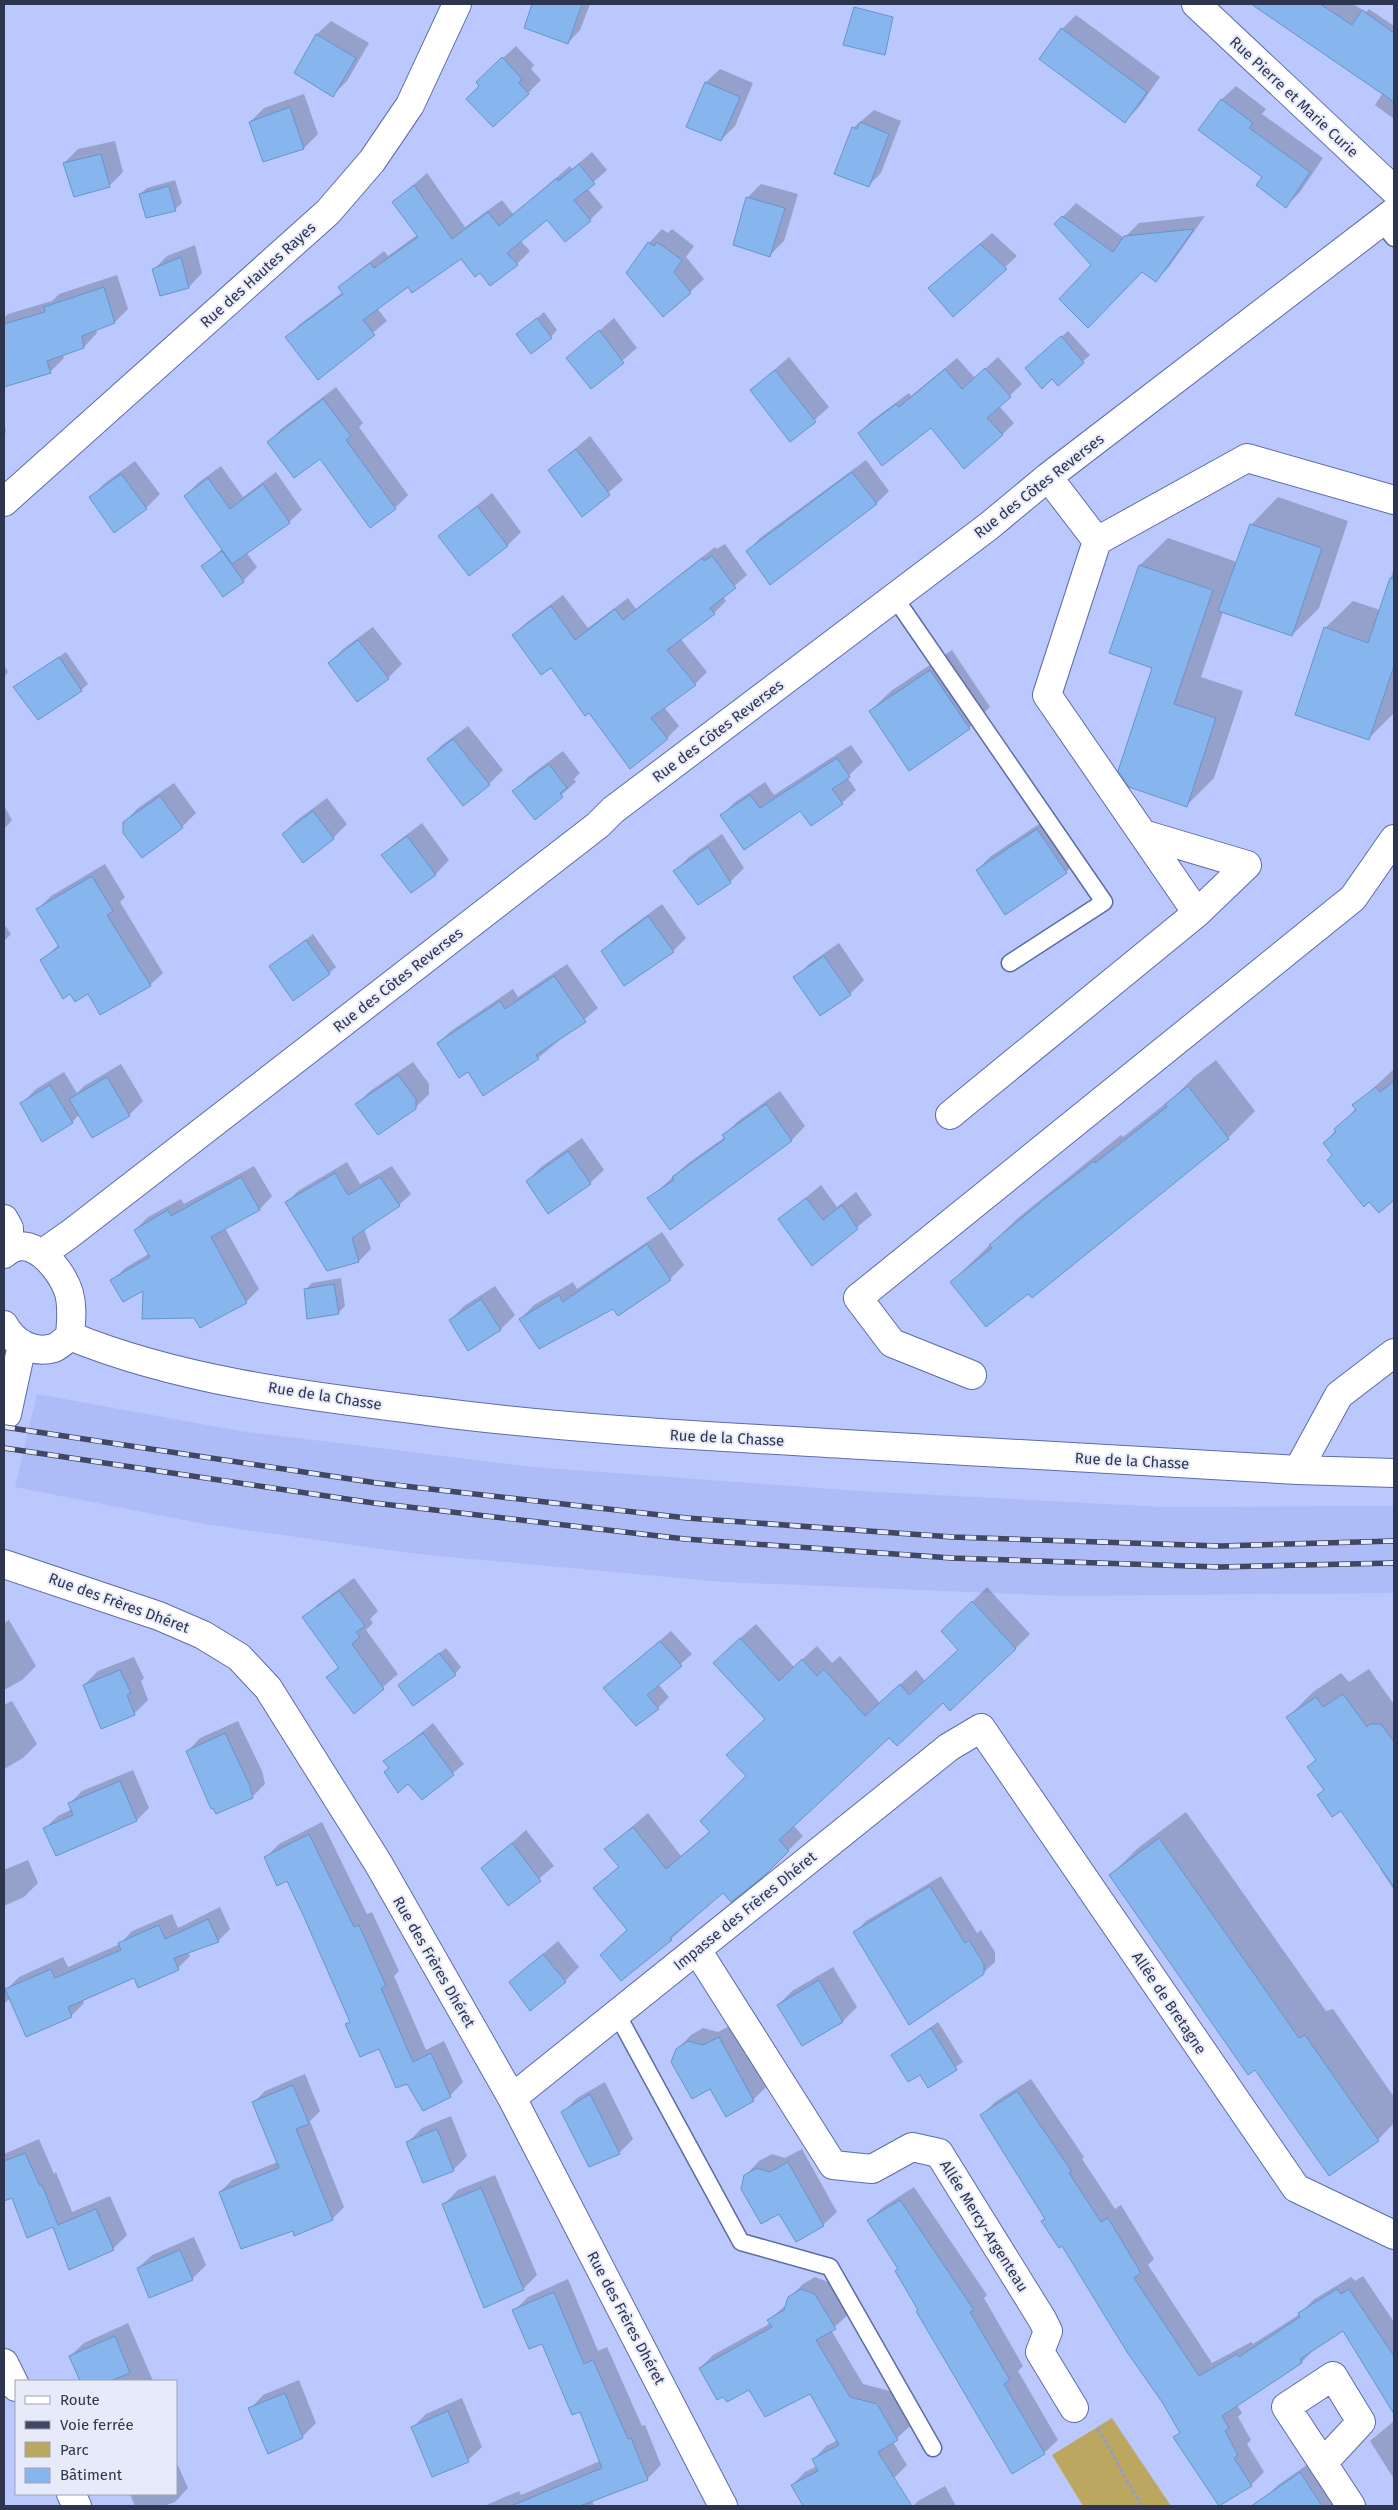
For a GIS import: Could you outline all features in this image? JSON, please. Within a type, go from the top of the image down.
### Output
[{"type":"street","name":"Rue des Hautes Rayes","points":[[4,502],[328,212],[372,161],[410,105],[457,4]]},
{"type":"street","name":"Rue Pierre et Marie Curie","points":[[1196,4],[1394,190]]},
{"type":"street","name":"Rue des Côtes Reverses","points":[[43,1253],[78,1228],[551,862],[598,825],[613,810],[989,526],[1048,477],[1390,224]]},
{"type":"street","points":[[1197,913],[1047,695],[1097,541],[1247,458],[1394,500]]},
{"type":"street","points":[[1048,477],[1097,541]]},
{"type":"street","points":[[950,1115],[1197,913],[1247,865],[1143,834]]},
{"type":"street","points":[[972,1375],[892,1343],[858,1298],[1353,898],[1390,854]]},
{"type":"street","points":[[4,1219],[9,1228],[6,1251],[27,1247],[43,1253],[59,1271],[69,1293],[72,1314],[70,1336],[54,1348],[36,1350],[22,1345],[8,1333],[4,1325]]},
{"type":"street","name":"Rue de la Chasse","points":[[70,1336],[107,1351],[212,1378],[344,1400],[513,1422],[692,1436],[1298,1470],[1394,1473]]},
{"type":"street","points":[[7,1414],[22,1345]]},
{"type":"street","points":[[1298,1470],[1340,1395],[1394,1353]]},
{"type":"street","name":"Rue des Frères Dhéret","points":[[4,1564],[159,1616],[203,1635],[239,1657],[268,1688],[378,1863],[512,2098],[718,2505]]},
{"type":"street","name":"Impasse des Frères Dhéret","points":[[512,2098],[949,1747],[981,1728]]},
{"type":"street","name":"Allée de Bretagne","points":[[981,1728],[1296,2188],[1394,2235]]},
{"type":"street","name":"Allée Mercy-Argenteau","points":[[697,1950],[833,2165],[872,2169],[912,2147],[939,2153],[1048,2331],[1040,2352],[1074,2408]]},
{"type":"street","points":[[4,2363],[15,2385]]},
{"type":"street","points":[[1323,2464],[1351,2506]]},
{"type":"lane","points":[[895,598],[1104,902],[1010,963]]},
{"type":"lane","points":[[617,2014],[741,2242],[830,2267],[933,2448]]},
{"type":"path","points":[[1074,2408],[1101,2433],[1141,2506]]},
{"type":"shaded area","points":[[37,1394],[240,1431],[533,1467],[859,1491],[1164,1507],[1394,1506],[1394,1593],[1068,1596],[723,1582],[417,1554],[204,1524],[15,1487]]},
{"type":"green space","points":[[1112,2418],[1171,2506],[1083,2506],[1052,2455]]},
{"type":"building","points":[[532,4],[582,4],[568,44],[524,28]]},
{"type":"building","points":[[1251,4],[1320,4],[1352,25],[1362,10],[1394,33],[1394,102]]},
{"type":"building","points":[[854,7],[893,17],[885,55],[843,45]]},
{"type":"building","points":[[1061,28],[1147,92],[1125,123],[1039,59]]},
{"type":"building","points":[[316,34],[356,58],[333,97],[294,73]]},
{"type":"building","points":[[502,57],[522,79],[519,83],[529,94],[493,127],[466,99],[479,86],[476,82]]},
{"type":"building","points":[[705,82],[740,97],[721,141],[686,127]]},
{"type":"building","points":[[1221,99],[1253,123],[1249,128],[1310,172],[1286,208],[1256,185],[1262,177],[1198,130]]},
{"type":"building","points":[[290,107],[304,149],[263,162],[249,122]]},
{"type":"building","points":[[860,122],[889,134],[869,187],[834,174],[852,127],[857,129]]},
{"type":"building","points":[[101,154],[110,187],[74,197],[63,163]]},
{"type":"building","points":[[579,164],[595,184],[574,200],[591,221],[565,242],[547,220],[507,253],[518,265],[490,286],[480,273],[475,277],[461,259],[412,293],[408,287],[363,320],[375,335],[318,380],[285,337],[343,294],[338,287],[370,263],[374,268],[418,237],[392,202],[414,185],[452,239],[488,212],[499,226],[557,178],[558,181]]},
{"type":"building","points":[[169,186],[176,211],[146,218],[139,194]]},
{"type":"building","points":[[746,197],[785,208],[770,257],[733,245]]},
{"type":"building","points":[[1062,216],[1113,252],[1124,236],[1194,229],[1156,282],[1142,272],[1088,328],[1059,299],[1091,265],[1054,224]]},
{"type":"building","points":[[648,242],[654,246],[657,242],[682,260],[674,272],[691,293],[663,317],[626,273]]},
{"type":"building","points":[[980,244],[1007,269],[953,317],[928,288]]},
{"type":"building","points":[[181,257],[189,288],[160,296],[152,269]]},
{"type":"building","points":[[104,287],[115,323],[82,336],[84,348],[47,361],[51,373],[4,387],[4,324],[45,312],[44,307]]},
{"type":"building","points":[[537,318],[552,338],[531,354],[516,334]]},
{"type":"building","points":[[599,330],[624,363],[591,389],[566,358]]},
{"type":"building","points":[[1061,336],[1084,363],[1058,386],[1052,379],[1042,389],[1025,368]]},
{"type":"building","points":[[985,368],[1011,397],[987,418],[1003,435],[964,469],[931,428],[882,466],[858,433],[896,404],[899,407],[945,369],[962,389]]},
{"type":"building","points":[[775,370],[816,422],[790,442],[750,390]]},
{"type":"building","points":[[323,399],[351,436],[346,440],[396,509],[370,528],[320,459],[294,478],[267,442]]},
{"type":"building","points":[[576,449],[610,495],[582,517],[548,470]]},
{"type":"building","points":[[852,472],[877,504],[770,585],[746,551]]},
{"type":"building","points":[[121,474],[147,509],[114,533],[89,497]]},
{"type":"building","points":[[208,478],[230,509],[263,484],[290,523],[232,564],[184,496]]},
{"type":"building","points":[[477,506],[508,546],[469,576],[438,536]]},
{"type":"building","points":[[1250,524],[1322,548],[1292,636],[1218,611]]},
{"type":"building","points":[[222,551],[244,582],[223,597],[201,566]]},
{"type":"building","points":[[712,556],[736,588],[710,608],[715,614],[667,650],[696,685],[651,718],[668,739],[630,769],[589,713],[585,716],[551,668],[541,675],[512,635],[551,606],[575,640],[615,609],[623,620],[702,558],[704,561]]},
{"type":"building","points":[[1139,565],[1213,590],[1174,704],[1216,718],[1187,807],[1129,787],[1118,771],[1152,668],[1109,653]]},
{"type":"building","points":[[1390,578],[1394,579],[1394,666],[1369,740],[1295,715],[1324,627],[1368,643]]},
{"type":"building","points":[[358,640],[389,679],[357,702],[328,663]]},
{"type":"building","points":[[59,657],[82,691],[38,720],[13,687]]},
{"type":"building","points":[[930,670],[970,729],[909,771],[869,711]]},
{"type":"building","points":[[453,739],[490,785],[463,806],[427,759]]},
{"type":"building","points":[[837,758],[850,777],[832,789],[843,804],[811,826],[800,811],[744,850],[720,815],[750,795],[760,808]]},
{"type":"building","points":[[549,764],[567,788],[560,793],[563,797],[535,820],[512,791]]},
{"type":"building","points":[[160,796],[183,828],[142,858],[123,833],[123,822]]},
{"type":"building","points":[[313,811],[334,839],[303,863],[282,834]]},
{"type":"building","points":[[1037,829],[1067,873],[1005,915],[976,870]]},
{"type":"building","points":[[407,836],[436,875],[411,893],[381,855]]},
{"type":"building","points":[[708,847],[731,883],[698,905],[673,871]]},
{"type":"building","points":[[92,876],[113,911],[107,915],[151,986],[100,1015],[88,994],[75,1002],[70,994],[63,999],[40,960],[59,947],[36,909]]},
{"type":"building","points":[[648,916],[674,952],[624,986],[601,951]]},
{"type":"building","points":[[306,940],[330,974],[293,1001],[269,966]]},
{"type":"building","points":[[824,956],[851,995],[820,1016],[793,977]]},
{"type":"building","points":[[554,976],[586,1022],[536,1055],[539,1059],[483,1096],[468,1072],[459,1078],[437,1043],[500,1001],[505,1009]]},
{"type":"building","points":[[398,1075],[416,1099],[416,1109],[378,1135],[355,1104]]},
{"type":"building","points":[[107,1077],[130,1116],[92,1138],[69,1099]]},
{"type":"building","points":[[1394,1081],[1394,1200],[1379,1213],[1369,1202],[1364,1207],[1327,1160],[1332,1155],[1323,1143],[1336,1132],[1334,1129],[1356,1110],[1352,1105],[1376,1087],[1380,1092]]},
{"type":"building","points":[[50,1085],[73,1123],[42,1142],[20,1103]]},
{"type":"building","points":[[1188,1086],[1229,1139],[1032,1298],[1028,1294],[986,1327],[950,1282],[992,1248],[989,1245],[1047,1197],[1094,1161],[1095,1163],[1167,1107],[1165,1104]]},
{"type":"building","points":[[766,1104],[792,1141],[670,1230],[647,1198],[674,1180],[672,1177],[725,1139],[722,1135]]},
{"type":"building","points":[[568,1151],[591,1184],[548,1214],[526,1181]]},
{"type":"building","points":[[335,1173],[348,1195],[380,1177],[400,1206],[352,1238],[359,1262],[327,1271],[285,1202]]},
{"type":"building","points":[[241,1177],[260,1210],[211,1237],[247,1303],[200,1328],[194,1318],[142,1319],[143,1291],[123,1302],[110,1280],[150,1257],[134,1230],[168,1210],[171,1216]]},
{"type":"building","points":[[806,1198],[823,1220],[842,1205],[858,1229],[812,1266],[778,1219]]},
{"type":"building","points":[[647,1244],[671,1280],[618,1316],[613,1309],[539,1349],[519,1319],[559,1295],[563,1302]]},
{"type":"building","points":[[334,1284],[339,1314],[307,1319],[304,1289]]},
{"type":"building","points":[[481,1299],[501,1330],[468,1351],[449,1320]]},
{"type":"building","points":[[339,1591],[365,1626],[356,1632],[360,1637],[352,1644],[384,1689],[354,1714],[326,1677],[339,1668],[302,1617]]},
{"type":"building","points":[[972,1601],[1016,1649],[950,1711],[943,1703],[897,1746],[889,1738],[779,1840],[789,1851],[765,1875],[731,1902],[723,1893],[670,1938],[672,1940],[621,1981],[600,1955],[627,1930],[593,1888],[619,1867],[604,1849],[633,1827],[666,1869],[710,1832],[700,1821],[746,1776],[726,1755],[765,1719],[713,1663],[740,1638],[779,1681],[802,1659],[817,1676],[824,1669],[865,1716],[900,1684],[909,1695],[958,1650],[941,1631]]},
{"type":"building","points":[[660,1641],[682,1666],[647,1695],[659,1709],[636,1726],[603,1688]]},
{"type":"building","points":[[439,1653],[456,1675],[413,1706],[398,1685]]},
{"type":"building","points":[[120,1670],[131,1693],[127,1695],[135,1715],[101,1729],[83,1685]]},
{"type":"building","points":[[1343,1694],[1367,1727],[1370,1724],[1381,1724],[1394,1742],[1394,1887],[1341,1811],[1332,1817],[1317,1795],[1324,1790],[1307,1767],[1316,1760],[1286,1717],[1316,1697],[1323,1707]]},
{"type":"building","points":[[225,1733],[249,1784],[253,1798],[216,1814],[213,1808],[211,1809],[186,1751]]},
{"type":"building","points":[[423,1733],[454,1775],[422,1800],[408,1784],[398,1793],[384,1772],[389,1768],[383,1761]]},
{"type":"building","points":[[120,1781],[137,1821],[56,1856],[43,1828],[73,1815],[68,1803]]},
{"type":"building","points":[[309,1834],[354,1927],[359,1925],[386,1986],[381,1988],[413,2062],[431,2053],[451,2097],[423,2111],[407,2084],[396,2088],[379,2049],[360,2057],[345,2024],[350,2022],[287,1881],[277,1886],[264,1857]]},
{"type":"building","points":[[1159,1838],[1299,2038],[1305,2035],[1379,2141],[1329,2176],[1255,2070],[1248,2075],[1109,1875]]},
{"type":"building","points":[[512,1843],[541,1881],[508,1906],[481,1868]]},
{"type":"building","points":[[930,1886],[965,1943],[969,1940],[984,1964],[984,1974],[909,2025],[853,1932]]},
{"type":"building","points":[[208,1919],[219,1942],[174,1958],[179,1970],[138,1988],[134,1978],[68,2007],[72,2017],[26,2037],[5,1989],[51,1969],[55,1978],[121,1950],[118,1943],[159,1925],[165,1939]]},
{"type":"building","points":[[543,1954],[566,1982],[530,2011],[509,1982]]},
{"type":"building","points":[[819,1980],[843,2022],[802,2046],[777,2005]]},
{"type":"building","points":[[931,2028],[957,2070],[928,2088],[920,2075],[908,2082],[891,2055]]},
{"type":"building","points":[[719,2037],[754,2101],[726,2117],[710,2089],[692,2099],[671,2062],[676,2049],[688,2041],[703,2045]]},
{"type":"building","points":[[293,2085],[309,2124],[296,2129],[333,2220],[294,2236],[293,2231],[241,2249],[219,2192],[279,2168],[252,2102]]},
{"type":"building","points":[[1017,2091],[1072,2172],[1069,2173],[1101,2222],[1108,2218],[1141,2273],[1134,2278],[1199,2376],[1237,2354],[1239,2357],[1300,2317],[1298,2313],[1337,2289],[1341,2294],[1349,2289],[1394,2356],[1394,2414],[1343,2331],[1300,2359],[1302,2363],[1222,2416],[1229,2428],[1225,2431],[1238,2455],[1234,2458],[1252,2486],[1219,2506],[1173,2437],[1180,2433],[1162,2402],[1127,2352],[1062,2246],[1059,2248],[1041,2221],[1045,2219],[980,2115]]},
{"type":"building","points":[[590,2094],[620,2154],[589,2167],[561,2112]]},
{"type":"building","points":[[437,2129],[454,2171],[423,2183],[406,2142]]},
{"type":"building","points":[[25,2153],[40,2186],[42,2185],[58,2225],[96,2209],[114,2250],[69,2270],[53,2227],[27,2238],[12,2198],[4,2201],[4,2161]]},
{"type":"building","points":[[788,2162],[824,2226],[796,2242],[779,2214],[761,2224],[741,2189],[744,2175],[757,2168],[770,2172]]},
{"type":"building","points":[[481,2188],[524,2290],[484,2308],[442,2204]]},
{"type":"building","points":[[900,2200],[974,2310],[970,2312],[1010,2380],[1004,2384],[1045,2454],[1012,2474],[916,2311],[918,2310],[895,2271],[898,2269],[867,2220]]},
{"type":"building","points":[[180,2250],[193,2280],[149,2298],[137,2268]]},
{"type":"building","points":[[801,2289],[815,2294],[836,2329],[816,2340],[850,2397],[877,2404],[898,2440],[878,2452],[912,2506],[803,2506],[791,2485],[818,2471],[812,2459],[839,2445],[810,2394],[765,2417],[749,2390],[727,2402],[723,2397],[717,2400],[699,2368],[772,2327],[767,2320],[784,2310],[788,2297]]},
{"type":"building","points":[[554,2292],[584,2364],[593,2360],[628,2439],[631,2438],[648,2480],[580,2506],[511,2506],[602,2468],[580,2412],[572,2415],[542,2344],[529,2349],[512,2310]]},
{"type":"building","points":[[115,2336],[130,2373],[112,2380],[80,2380],[69,2356]]},
{"type":"building","points":[[285,2393],[303,2438],[268,2454],[248,2408]]},
{"type":"building","points":[[448,2411],[469,2462],[432,2477],[411,2427]]},
{"type":"building","points":[[1300,2472],[1322,2506],[1251,2506],[1286,2482]]},
{"type":"railway","points":[[4,1427],[377,1483],[687,1518],[952,1537],[1220,1546],[1394,1541]]},
{"type":"railway","points":[[4,1448],[374,1503],[685,1539],[951,1558],[1220,1567],[1394,1563]]}]
